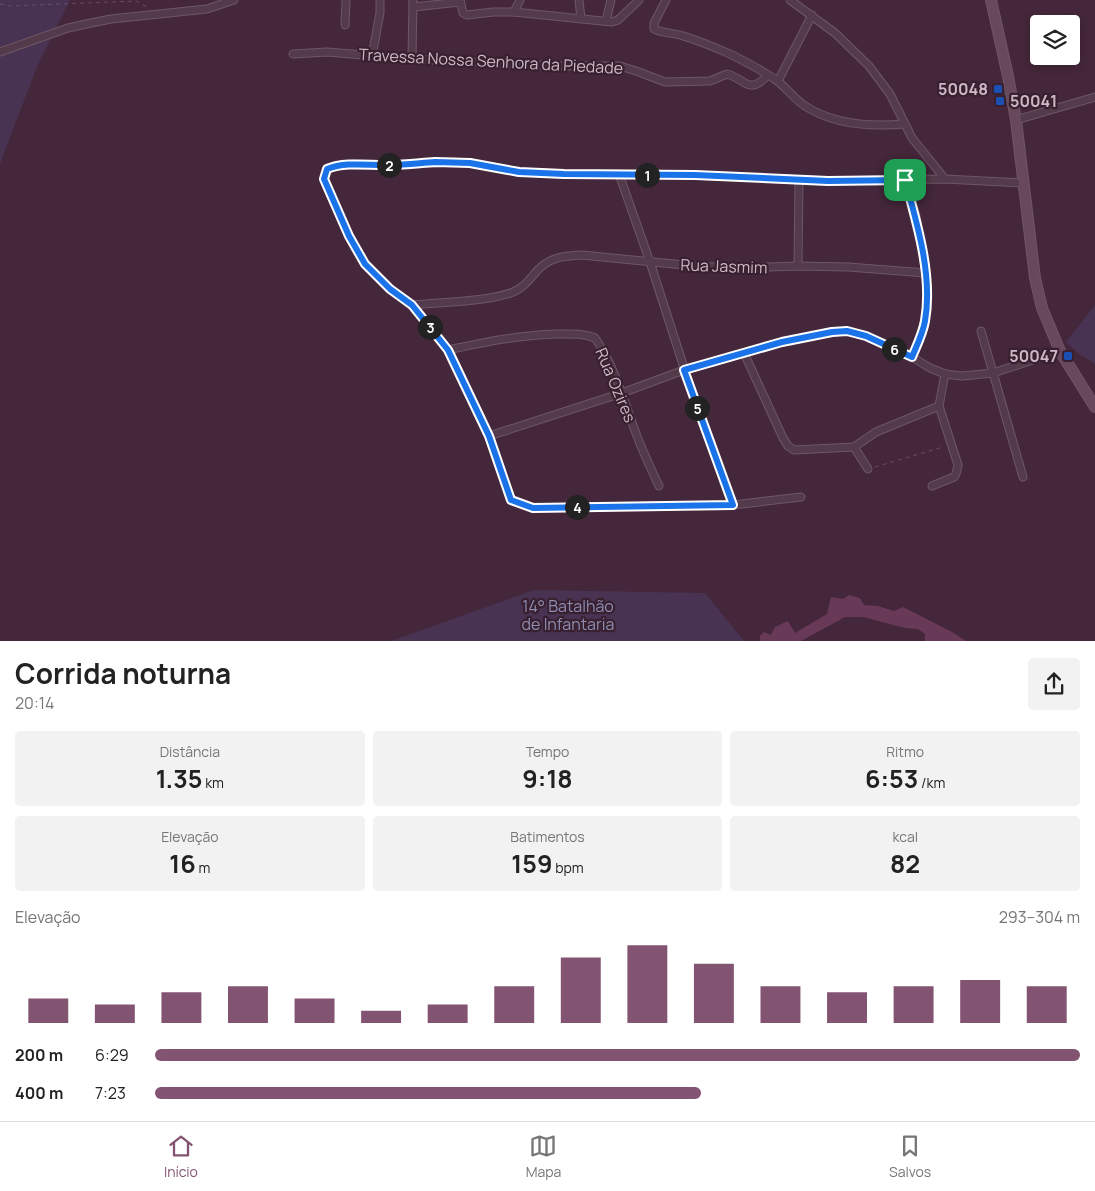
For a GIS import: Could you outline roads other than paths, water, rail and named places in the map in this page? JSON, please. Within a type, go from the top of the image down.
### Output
[{"type":"street","points":[[345,25],[346,0]]},
{"type":"street","points":[[372,56],[380,12],[380,0]]},
{"type":"street","points":[[514,12],[520,0]]},
{"type":"street","points":[[579,0],[581,19]]},
{"type":"street","points":[[606,21],[611,0]]},
{"type":"street","points":[[412,59],[413,4],[460,1],[464,15],[471,16],[493,12],[514,12],[615,22],[639,0]]},
{"type":"street","points":[[666,0],[654,23],[654,29],[679,35],[716,48],[778,81],[797,101],[822,114],[857,124],[874,126],[904,124]]},
{"type":"street","points":[[790,0],[812,15],[852,48],[869,66],[890,94],[904,124],[920,150],[945,179]]},
{"type":"street","points":[[802,8],[805,0]]},
{"type":"street","points":[[991,0],[1016,120],[1036,278],[1042,308],[1060,351],[1095,407]]},
{"type":"street","points":[[0,52],[90,22],[207,9],[232,2]]},
{"type":"street","points":[[778,81],[812,15]]},
{"type":"street","name":"Travessa Nossa Senhora da Piedade","points":[[293,54],[327,52],[412,59],[557,66],[620,66],[665,82],[710,81],[727,74],[751,86],[758,84],[768,75]]},
{"type":"street","points":[[1016,120],[1095,97]]},
{"type":"street","points":[[801,497],[733,505],[533,508],[511,500],[489,436],[448,350],[412,305],[390,289],[356,250],[324,179],[327,169],[334,166],[354,164],[392,165],[452,162],[470,163],[519,172],[695,175],[799,180],[945,179],[1024,183]]},
{"type":"street","points":[[619,174],[650,262],[684,370],[733,505]]},
{"type":"street","points":[[798,266],[799,180]]},
{"type":"street","points":[[905,180],[920,237],[928,293],[922,335],[912,357]]},
{"type":"street","name":"Rua Jasmim","points":[[412,305],[504,295],[522,287],[543,265],[560,256],[582,255],[739,268],[848,267],[926,273]]},
{"type":"street","points":[[489,436],[622,393],[684,370],[811,336],[847,331],[866,336],[945,374],[962,376],[992,373],[1060,351]]},
{"type":"street","points":[[981,331],[1023,477]]},
{"type":"street","name":"Rua Ozires","points":[[448,350],[508,338],[545,334],[589,335],[595,338],[622,393],[637,436],[659,486]]},
{"type":"street","points":[[744,353],[783,438],[788,446],[794,450],[854,447],[876,432],[939,406]]},
{"type":"street","points":[[932,486],[950,480],[956,474],[958,465],[939,406],[945,374]]},
{"type":"street","points":[[854,447],[868,469]]},
{"type":"place","name":"50048","points":[[998,89]]},
{"type":"place","name":"50041","points":[[1000,101]]},
{"type":"place","name":"50047","points":[[1068,356]]},
{"type":"park label","name":"14° Batalhão de Infantaria","points":[[568,615]]}]
